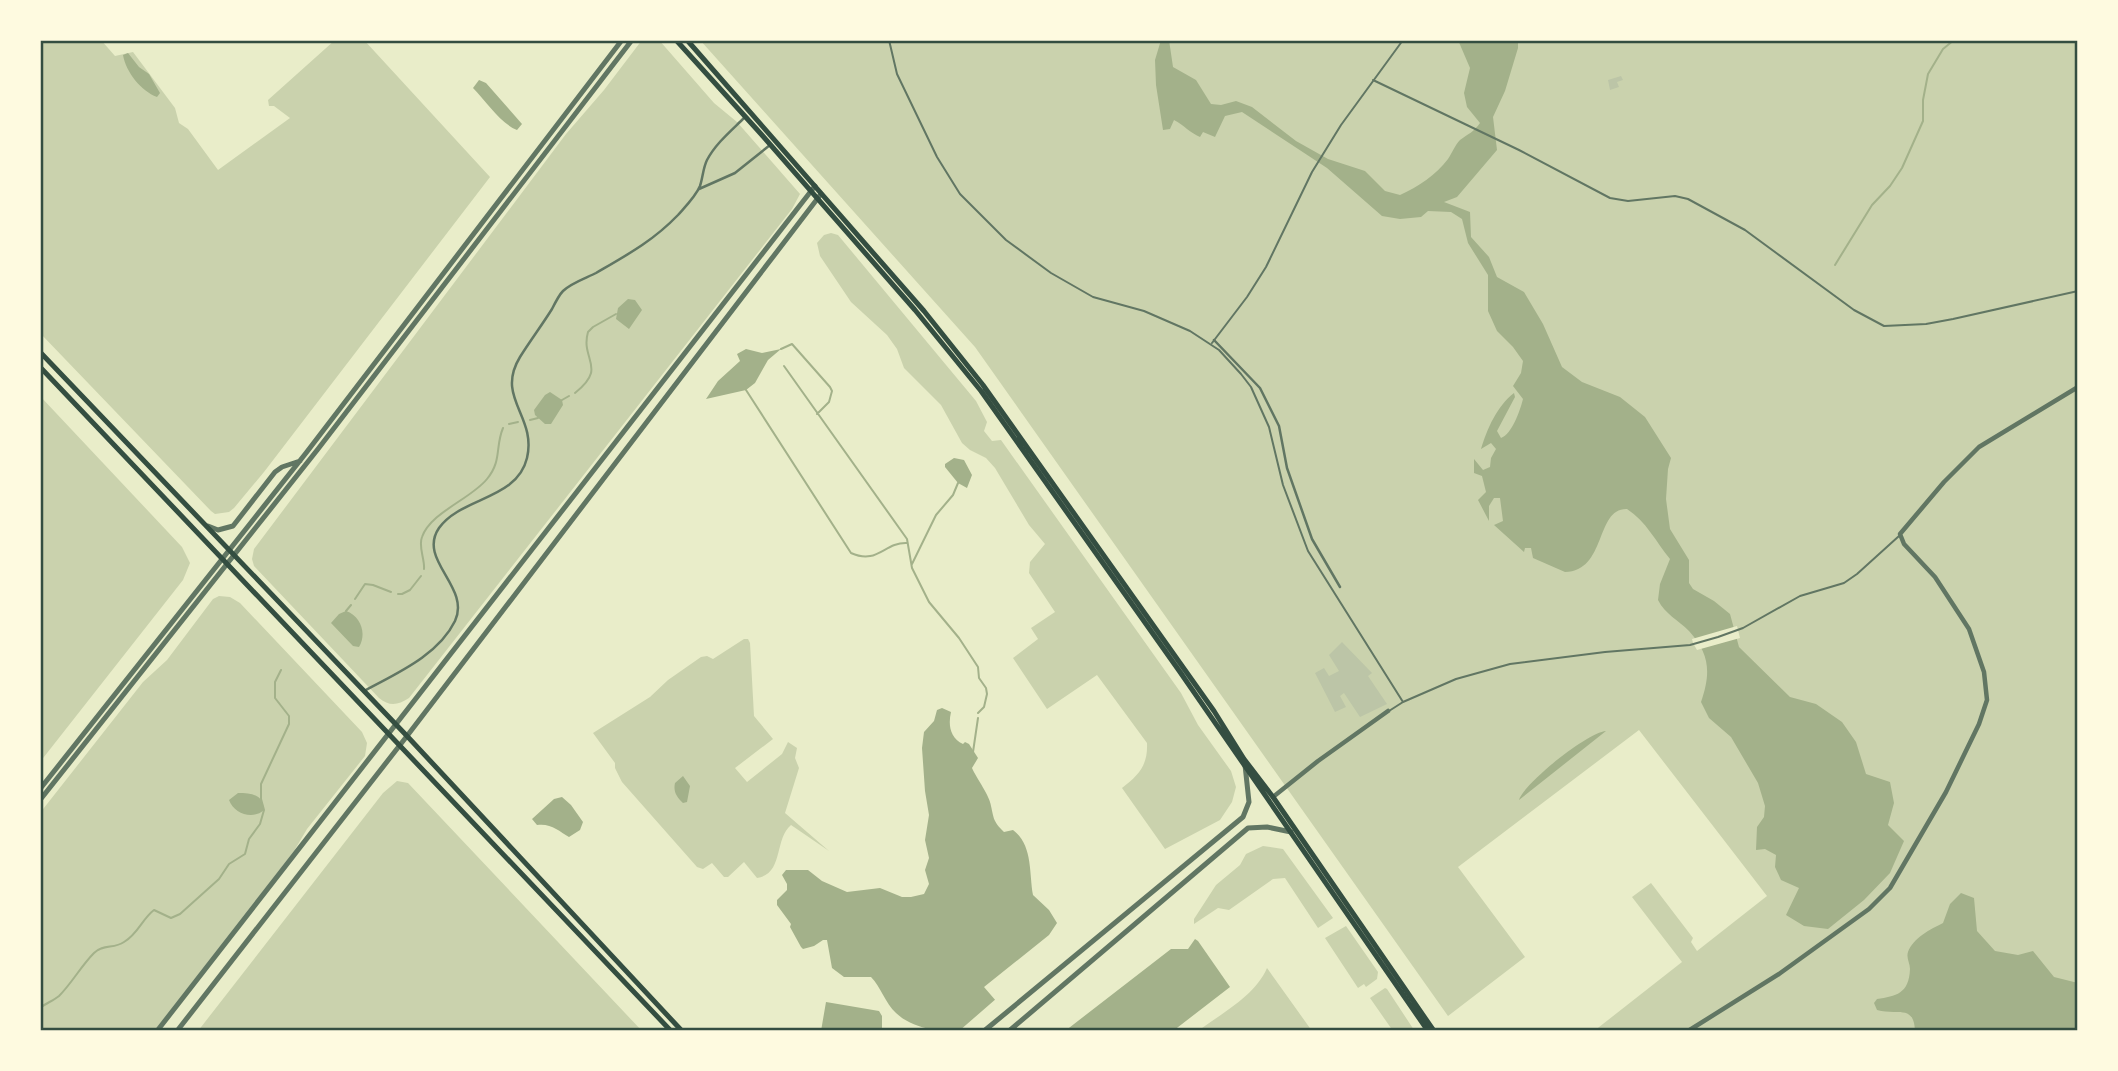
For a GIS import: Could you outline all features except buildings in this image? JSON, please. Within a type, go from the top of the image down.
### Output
[{"type":"main road","points":[[676,40],[813,189]]},
{"type":"main road","points":[[687,40],[981,391],[1180,672],[1428,1031]]},
{"type":"main road","points":[[819,196],[924,311],[983,385],[1207,701],[1244,759],[1302,838],[1434,1031]]},
{"type":"main road","points":[[40,352],[407,736],[682,1031]]},
{"type":"main road","points":[[40,367],[671,1031]]},
{"type":"street","points":[[231,554],[622,40]]},
{"type":"street","points":[[40,789],[231,554],[632,40]]},
{"type":"street","points":[[364,691],[428,653],[444,637],[455,620],[459,605],[457,592],[439,564],[433,547],[434,539],[439,528],[451,516],[513,482],[524,467],[528,454],[528,432],[509,385],[518,359],[563,291],[651,241],[678,215],[699,189],[706,162],[715,148],[746,117]]},
{"type":"street","points":[[699,189],[736,173],[770,144]]},
{"type":"street","points":[[157,1031],[813,189]]},
{"type":"street","points":[[177,1031],[407,736],[819,196]]},
{"type":"street","points":[[1214,340],[1260,388],[1281,430],[1287,468],[1312,539],[1340,587]]},
{"type":"street","points":[[1688,1031],[1779,974],[1869,909],[1890,888],[1946,792],[1979,724],[1987,700],[1984,672],[1969,629],[1935,577],[1904,544],[1900,534],[1944,482],[1979,447],[2078,387]]},
{"type":"street","points":[[203,524],[218,530],[233,526],[275,472],[300,461]]},
{"type":"street","points":[[40,800],[226,560]]},
{"type":"street","points":[[1273,797],[1388,711]]},
{"type":"street","points":[[984,1031],[1243,817],[1249,802],[1244,759]]},
{"type":"street","points":[[1009,1031],[1248,828],[1267,827],[1290,832],[1302,838]]},
{"type":"lane","points":[[888,40],[897,74],[937,157],[960,194],[1006,240],[1051,273],[1093,297],[1144,311],[1190,331],[1211,344],[1251,387],[1269,427],[1283,485],[1308,551],[1403,702]]},
{"type":"lane","points":[[1211,344],[1266,268],[1324,152],[1404,40]]},
{"type":"lane","points":[[1373,80],[1469,125],[1610,198],[1628,201],[1675,197],[1688,199],[1745,230],[1854,310],[1885,326],[1953,319],[2078,291]]},
{"type":"lane","points":[[1388,711],[1455,679],[1510,664],[1690,645],[1743,628],[1800,596],[1844,583],[1900,534]]},
{"type":"shaded area","points":[[40,40],[101,40],[115,56],[133,52],[175,108],[179,123],[188,129],[218,170],[290,118],[274,106],[269,106],[268,100],[335,40],[364,40],[490,177],[264,472],[229,512],[215,514],[211,511],[40,333]]},
{"type":"shaded area","points":[[642,40],[659,40],[714,103],[737,122],[800,194],[792,209],[409,698],[398,703],[387,703],[379,698],[254,566],[254,549],[566,134]]},
{"type":"shaded area","points":[[700,40],[2078,40],[2078,1031],[1594,1031],[1682,962],[1632,897],[1651,883],[1693,938],[1691,942],[1697,951],[1767,896],[1639,730],[1458,867],[1525,957],[1448,1016],[975,347]]},
{"type":"shaded area","points":[[1161,40],[1169,40],[1173,67],[1196,80],[1211,104],[1221,105],[1236,101],[1252,107],[1296,141],[1328,159],[1365,171],[1385,191],[1400,195],[1438,170],[1458,142],[1480,123],[1467,107],[1464,93],[1470,68],[1458,40],[1518,40],[1505,91],[1493,117],[1497,150],[1457,197],[1444,202],[1470,212],[1471,237],[1489,257],[1497,277],[1524,292],[1543,324],[1562,367],[1582,382],[1620,397],[1645,417],[1671,458],[1666,499],[1670,529],[1689,560],[1689,583],[1693,589],[1730,614],[1739,647],[1790,697],[1816,704],[1842,722],[1856,742],[1866,774],[1890,782],[1894,803],[1888,825],[1904,841],[1890,873],[1864,900],[1828,929],[1804,926],[1786,915],[1799,888],[1781,880],[1775,867],[1776,855],[1765,849],[1756,850],[1757,827],[1764,817],[1765,806],[1758,783],[1731,737],[1709,718],[1701,702],[1707,673],[1705,656],[1696,639],[1658,600],[1660,584],[1670,559],[1645,526],[1627,509],[1617,511],[1604,528],[1588,562],[1578,569],[1565,572],[1533,558],[1531,548],[1525,548],[1524,552],[1494,525],[1503,521],[1500,498],[1494,498],[1489,506],[1489,521],[1478,500],[1486,492],[1482,476],[1474,473],[1474,459],[1483,470],[1490,467],[1496,449],[1491,443],[1481,449],[1483,441],[1498,411],[1514,393],[1515,397],[1497,431],[1501,438],[1509,432],[1515,421],[1523,399],[1513,386],[1521,373],[1523,361],[1497,331],[1488,311],[1488,275],[1468,243],[1462,219],[1451,212],[1428,211],[1421,217],[1400,219],[1382,216],[1327,168],[1242,112],[1225,116],[1215,137],[1203,132],[1200,137],[1174,120],[1170,129],[1163,130],[1155,60]]},
{"type":"shaded area","points":[[128,53],[139,67],[149,74],[160,93],[157,97],[140,86],[131,74],[123,55]]},
{"type":"shaded area","points":[[479,80],[486,83],[522,124],[517,130],[499,118],[473,88]]},
{"type":"shaded area","points":[[824,235],[838,235],[976,401],[987,422],[984,431],[992,441],[1001,440],[1181,693],[1198,725],[1231,771],[1236,787],[1232,802],[1220,820],[1165,849],[1122,788],[1141,769],[1146,757],[1147,743],[1097,675],[1047,709],[1013,658],[1038,639],[1031,628],[1055,612],[1029,573],[1030,562],[1045,544],[1029,525],[995,468],[986,458],[962,443],[941,405],[904,368],[897,349],[887,335],[851,302],[820,256],[817,243]]},
{"type":"shaded area","points":[[628,299],[635,300],[642,310],[629,329],[616,319],[618,308]]},
{"type":"shaded area","points":[[746,349],[762,353],[781,349],[768,360],[755,383],[746,390],[706,399],[718,381],[740,361],[737,354]]},
{"type":"shaded area","points":[[550,392],[562,400],[563,405],[551,424],[545,424],[535,415],[534,410]]},
{"type":"shaded area","points":[[40,396],[182,547],[190,563],[183,580],[40,762]]},
{"type":"shaded area","points":[[954,458],[964,460],[972,475],[967,488],[958,483],[945,467],[945,464]]},
{"type":"shaded area","points":[[219,596],[230,597],[240,603],[362,732],[367,743],[365,756],[154,1031],[40,1031],[40,813],[143,682],[167,660],[213,599]]},
{"type":"shaded area","points":[[346,611],[359,621],[361,626],[359,647],[353,646],[331,623]]},
{"type":"shaded area","points":[[748,639],[750,643],[754,716],[773,739],[735,768],[747,782],[782,754],[788,742],[797,748],[795,758],[799,768],[785,813],[829,851],[791,825],[782,839],[771,870],[757,878],[744,862],[728,877],[724,877],[712,863],[703,869],[697,867],[622,782],[615,763],[593,733],[650,697],[668,680],[701,657],[713,659]]},
{"type":"shaded area","points":[[942,708],[951,712],[950,726],[955,738],[963,744],[969,744],[978,758],[972,768],[988,797],[996,822],[1004,832],[1013,830],[1024,843],[1033,895],[1049,910],[1057,923],[1049,935],[984,987],[1022,1031],[938,1031],[908,1022],[892,1009],[871,977],[844,977],[832,968],[827,940],[803,949],[790,927],[791,924],[777,905],[777,900],[787,890],[782,875],[786,870],[808,870],[822,881],[847,892],[880,888],[902,897],[924,894],[929,884],[925,870],[929,858],[925,840],[929,815],[922,748],[924,732],[934,721],[937,710]]},
{"type":"shaded area","points":[[1606,731],[1519,800],[1523,792],[1557,760],[1585,740]]},
{"type":"shaded area","points":[[683,776],[690,786],[687,802],[683,803],[676,794],[675,783]]},
{"type":"shaded area","points":[[397,781],[408,783],[642,1031],[198,1031],[383,793]]},
{"type":"shaded area","points":[[238,793],[252,794],[259,798],[264,810],[255,815],[239,812],[229,800]]},
{"type":"shaded area","points":[[562,797],[583,822],[580,830],[569,837],[551,826],[537,825],[532,819],[554,799]]},
{"type":"shaded area","points":[[1263,846],[1283,849],[1333,918],[1318,928],[1285,878],[1273,879],[1229,910],[1218,908],[1194,924],[1194,919],[1216,885],[1240,865],[1246,854]]},
{"type":"shaded area","points":[[1961,893],[1974,898],[1977,931],[1995,951],[2018,955],[2033,951],[2054,977],[2078,983],[2078,1031],[1915,1031],[1914,1022],[1908,1014],[1877,1010],[1874,1003],[1877,999],[1896,995],[1907,984],[1910,947],[1923,934],[1943,923],[1950,904]]},
{"type":"shaded area","points":[[1346,926],[1378,972],[1377,979],[1366,987],[1364,984],[1358,988],[1325,938]]},
{"type":"shaded area","points":[[1195,939],[1230,987],[1173,1031],[1065,1031],[1171,949],[1188,949]]},
{"type":"shaded area","points":[[1267,968],[1312,1031],[1198,1031],[1255,987]]},
{"type":"shaded area","points":[[1385,988],[1414,1030],[1393,1031],[1370,998]]},
{"type":"shaded area","points":[[826,1002],[879,1011],[882,1016],[882,1030],[821,1031]]},
{"type":"pier","points":[[1737,626],[1740,638],[1697,650],[1693,643],[1692,639]]},
{"type":"pier","points":[[997,998],[1025,1031],[959,1031]]},
{"type":"waterway","points":[[1835,265],[1872,205],[1902,168],[1923,121],[1923,100],[1928,74],[1943,49],[1954,40]]},
{"type":"waterway","points":[[575,393],[585,384],[592,370],[586,342],[588,332],[616,314]]},
{"type":"waterway","points":[[781,349],[792,344],[830,387],[832,391],[829,402],[817,414]]},
{"type":"waterway","points":[[784,366],[907,539],[912,568],[929,602],[959,638],[978,667],[979,678],[987,694],[984,707],[978,713]]},
{"type":"waterway","points":[[746,390],[851,553],[860,556],[875,555],[892,546],[907,543]]},
{"type":"waterway","points":[[562,400],[569,396]]},
{"type":"waterway","points":[[530,420],[538,418]]},
{"type":"waterway","points":[[509,424],[518,422]]},
{"type":"waterway","points":[[424,569],[421,541],[427,528],[442,513],[487,479],[497,460],[503,428]]},
{"type":"waterway","points":[[912,564],[936,515],[953,495],[958,483]]},
{"type":"waterway","points":[[398,594],[410,590],[421,576]]},
{"type":"waterway","points":[[355,599],[365,584],[391,592]]},
{"type":"waterway","points":[[346,611],[351,605]]},
{"type":"waterway","points":[[40,1008],[59,996],[97,950],[129,939],[154,910],[171,918],[180,914],[219,879],[229,864],[245,854],[249,839],[260,824],[264,810],[261,784],[289,724],[289,716],[275,698],[275,682],[281,670]]},
{"type":"waterway","points":[[973,752],[978,718]]}]
